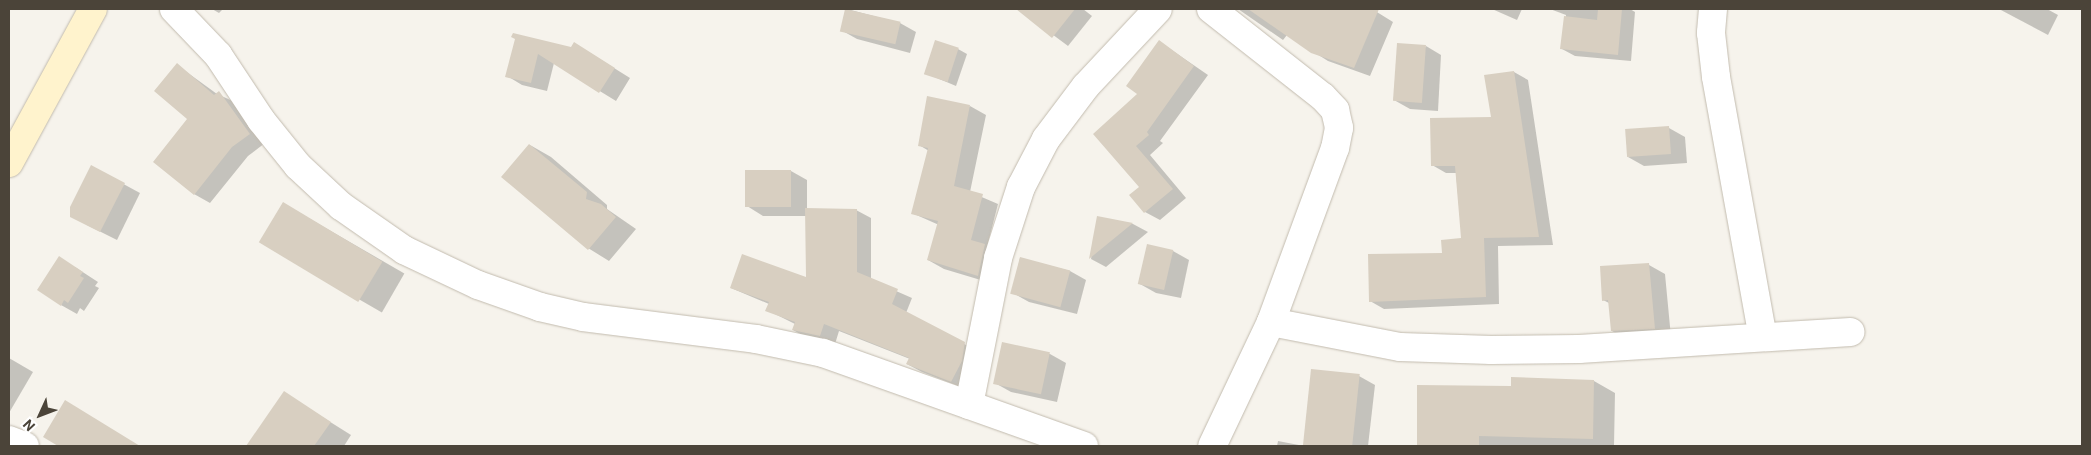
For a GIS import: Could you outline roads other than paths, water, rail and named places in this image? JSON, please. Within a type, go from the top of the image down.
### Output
[{"type":"main road","points":[[9,163],[93,9]]},
{"type":"street","points":[[174,9],[218,55],[261,120],[298,166],[341,206],[404,250],[478,285],[540,307],[583,317],[756,339],[823,353],[1084,446]]},
{"type":"street","points":[[969,405],[998,258],[1021,187],[1046,139],[1086,86],[1158,9]]},
{"type":"street","points":[[1211,9],[1323,96],[1335,110],[1339,128],[1335,148],[1272,322],[1212,446]]},
{"type":"street","points":[[1713,9],[1711,33],[1716,78],[1763,337]]},
{"type":"street","points":[[1272,322],[1400,346],[1491,350],[1579,349],[1850,332]]},
{"type":"street","points":[[9,440],[25,446]]}]
